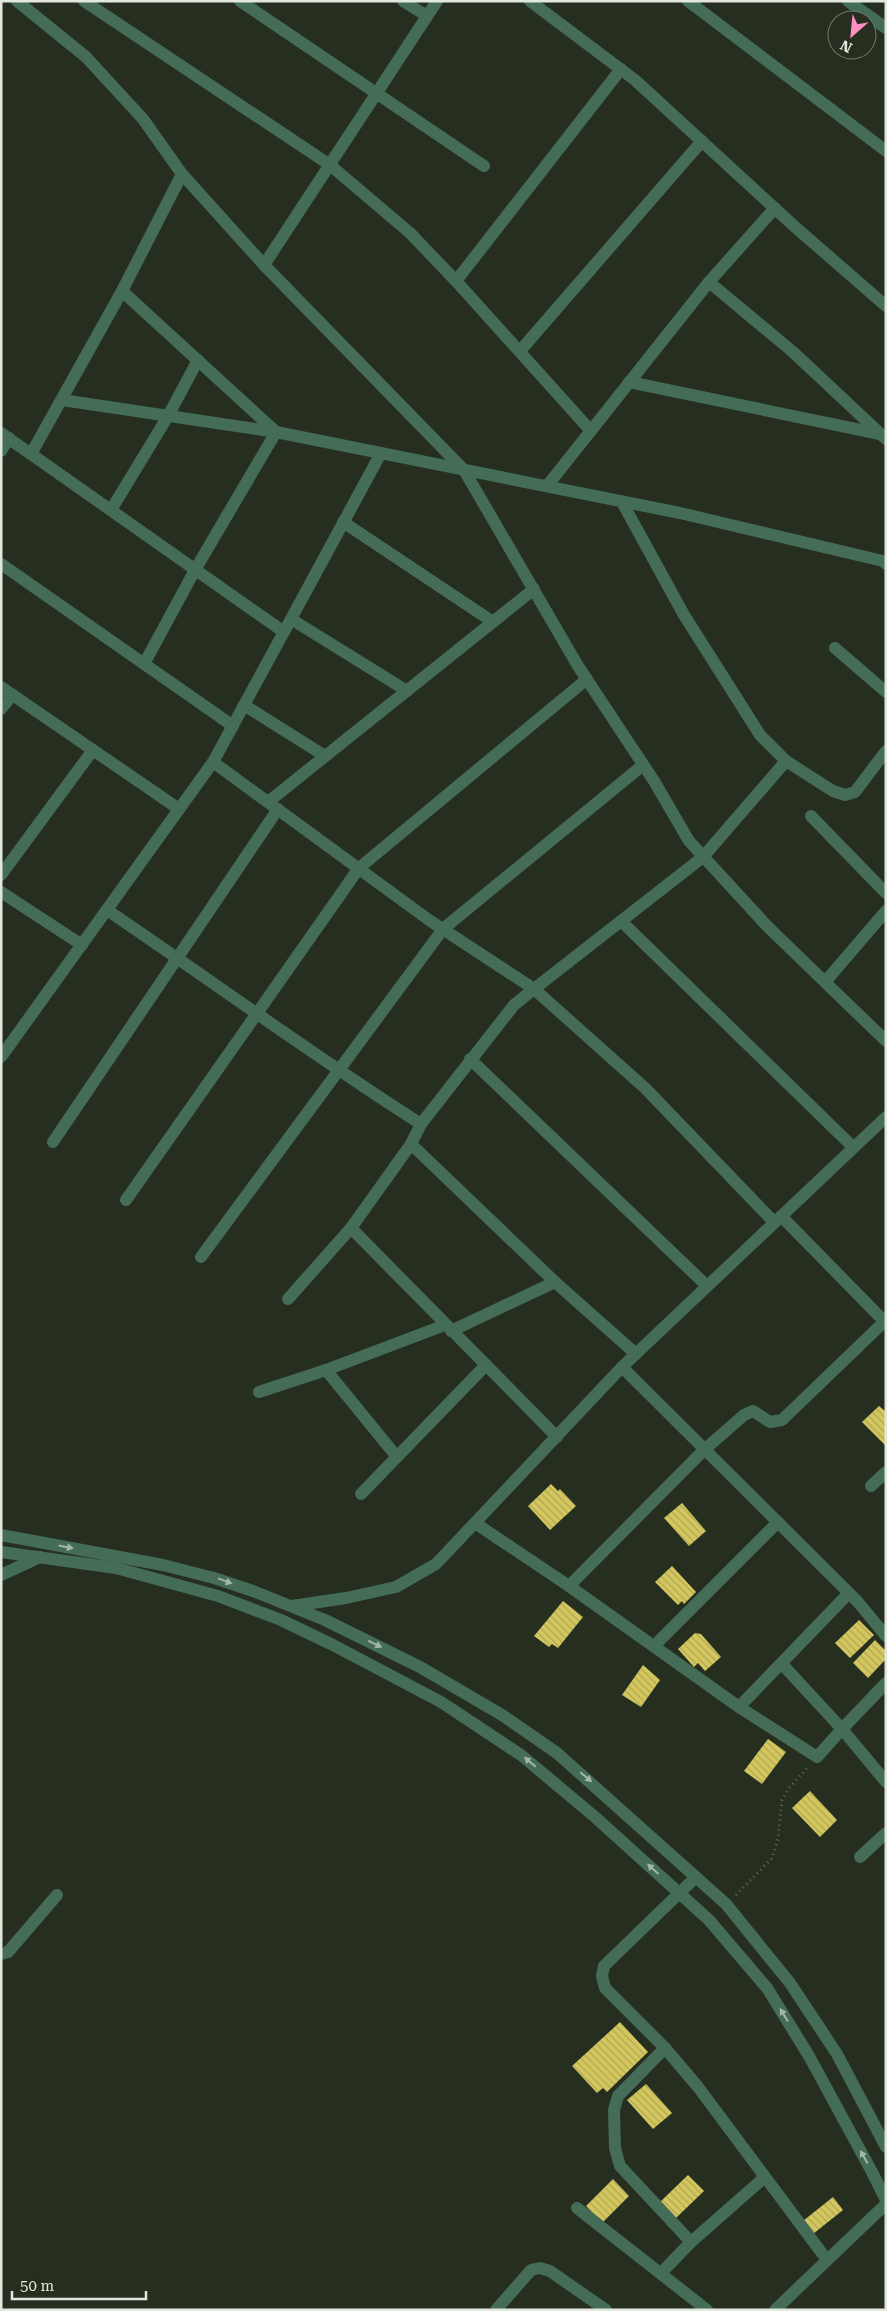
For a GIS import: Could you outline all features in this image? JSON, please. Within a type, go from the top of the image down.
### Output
[{"type":"street","points":[[18,1],[35,7],[86,57],[143,118],[182,174],[264,265],[464,470],[587,679],[643,765],[689,841],[767,926],[886,1041]]},
{"type":"street","points":[[84,1],[330,164],[410,233],[520,351],[591,431]]},
{"type":"street","points":[[240,1],[376,95],[484,166]]},
{"type":"street","points":[[402,1],[427,16]]},
{"type":"street","points":[[264,265],[437,1]]},
{"type":"street","points":[[530,1],[621,70],[886,306]]},
{"type":"street","points":[[688,1],[886,151]]},
{"type":"street","points":[[848,1],[886,28]]},
{"type":"street","points":[[456,281],[621,70]]},
{"type":"street","points":[[520,351],[702,141]]},
{"type":"street","points":[[31,454],[122,291],[182,174]]},
{"type":"street","points":[[547,486],[709,282],[775,208]]},
{"type":"street","points":[[709,282],[793,352],[883,436]]},
{"type":"street","points":[[122,291],[276,432]]},
{"type":"street","points":[[111,510],[168,416],[198,360]]},
{"type":"street","points":[[630,382],[883,436]]},
{"type":"street","points":[[62,400],[276,432],[680,513],[885,561]]},
{"type":"street","points":[[144,664],[195,570],[276,432]]},
{"type":"street","points":[[1,450],[5,436],[284,632]]},
{"type":"street","points":[[1,1057],[213,762],[381,453]]},
{"type":"street","points":[[622,502],[684,615],[760,735],[786,761],[833,791],[844,795],[855,792],[886,751]]},
{"type":"street","points":[[343,522],[493,622]]},
{"type":"street","points":[[1,564],[233,726]]},
{"type":"street","points":[[53,1142],[178,958],[273,805],[325,756],[534,589]]},
{"type":"street","points":[[291,619],[408,691]]},
{"type":"street","points":[[835,648],[886,692]]},
{"type":"street","points":[[126,1200],[359,868],[587,679]]},
{"type":"street","points":[[1,709],[7,691],[179,809]]},
{"type":"street","points":[[244,705],[325,756]]},
{"type":"street","points":[[1,875],[93,750]]},
{"type":"street","points":[[288,1299],[351,1228],[411,1144],[421,1124],[514,1005],[703,857],[786,761]]},
{"type":"street","points":[[213,762],[443,928],[534,989],[644,1088],[777,1219],[885,1321],[782,1420],[770,1422],[753,1411],[744,1415],[704,1450],[569,1586]]},
{"type":"street","points":[[201,1257],[443,928],[643,765]]},
{"type":"street","points":[[811,816],[886,893]]},
{"type":"street","points":[[1,892],[82,945]]},
{"type":"street","points":[[107,910],[338,1071],[421,1124]]},
{"type":"street","points":[[824,982],[886,911]]},
{"type":"street","points":[[622,921],[853,1147]]},
{"type":"street","points":[[470,1059],[707,1286]]},
{"type":"street","points":[[281,1620],[291,1606],[346,1598],[396,1587],[436,1564],[622,1367],[886,1117]]},
{"type":"street","points":[[411,1144],[555,1282],[636,1354]]},
{"type":"street","points":[[351,1228],[557,1437]]},
{"type":"street","points":[[259,1392],[448,1328],[555,1282]]},
{"type":"street","points":[[361,1494],[486,1365]]},
{"type":"street","points":[[622,1367],[849,1593],[886,1636]]},
{"type":"street","points":[[326,1370],[397,1457]]},
{"type":"street","points":[[871,1486],[886,1472]]},
{"type":"street","points":[[654,1646],[778,1522]]},
{"type":"street","points":[[475,1523],[569,1586],[740,1707],[817,1757],[886,1683]]},
{"type":"street","points":[[1,1535],[163,1565],[214,1578],[291,1606],[420,1667],[502,1715],[557,1753],[726,1904],[796,1991],[837,2054],[886,2147]]},
{"type":"street","points":[[40,1557],[43,1543]]},
{"type":"street","points":[[1,1552],[116,1568],[218,1596],[281,1620],[334,1645],[441,1702],[521,1755],[595,1817],[709,1920],[766,1988],[809,2056],[872,2172],[886,2202],[775,2310]]},
{"type":"street","points":[[1,1575],[40,1557]]},
{"type":"street","points":[[740,1707],[849,1593]]},
{"type":"street","points":[[782,1664],[842,1729],[886,1782]]},
{"type":"street","points":[[860,1857],[886,1833]]},
{"type":"street","points":[[696,1876],[604,1966],[602,1976],[605,1988],[665,2048],[827,2260]]},
{"type":"street","points":[[1,1954],[8,1952],[57,1895]]},
{"type":"street","points":[[665,2048],[618,2096],[614,2110],[615,2148],[620,2166],[691,2242]]},
{"type":"street","points":[[660,2274],[691,2242],[765,2177]]},
{"type":"street","points":[[577,2208],[707,2310]]},
{"type":"street","points":[[496,2310],[531,2270],[540,2268],[550,2271],[606,2310]]},
{"type":"path","points":[[726,1904],[772,1858],[778,1839],[782,1800],[789,1788],[817,1757]]},
{"type":"building","points":[[879,1406],[886,1412],[886,1446],[862,1422]]},
{"type":"building","points":[[551,1484],[558,1491],[560,1489],[576,1506],[550,1530],[528,1506]]},
{"type":"building","points":[[682,1503],[706,1531],[689,1546],[664,1518]]},
{"type":"building","points":[[672,1566],[696,1592],[684,1604],[682,1601],[678,1605],[655,1582]]},
{"type":"building","points":[[563,1601],[583,1617],[558,1648],[552,1644],[549,1647],[534,1636]]},
{"type":"building","points":[[859,1620],[874,1635],[850,1658],[835,1643]]},
{"type":"building","points":[[695,1633],[701,1634],[721,1657],[705,1671],[698,1663],[694,1667],[678,1649]]},
{"type":"building","points":[[875,1640],[886,1651],[886,1659],[868,1678],[853,1663]]},
{"type":"building","points":[[643,1665],[660,1680],[641,1707],[622,1695]]},
{"type":"building","points":[[768,1739],[786,1752],[762,1784],[744,1771]]},
{"type":"building","points":[[810,1791],[837,1820],[820,1837],[792,1808]]},
{"type":"building","points":[[620,2022],[648,2052],[607,2092],[603,2088],[597,2093],[572,2066]]},
{"type":"building","points":[[646,2084],[672,2113],[653,2129],[627,2100]]},
{"type":"building","points":[[688,2175],[704,2191],[676,2218],[660,2202]]},
{"type":"building","points":[[613,2179],[629,2196],[602,2223],[586,2206]]},
{"type":"building","points":[[833,2197],[843,2210],[813,2234],[803,2221]]}]
